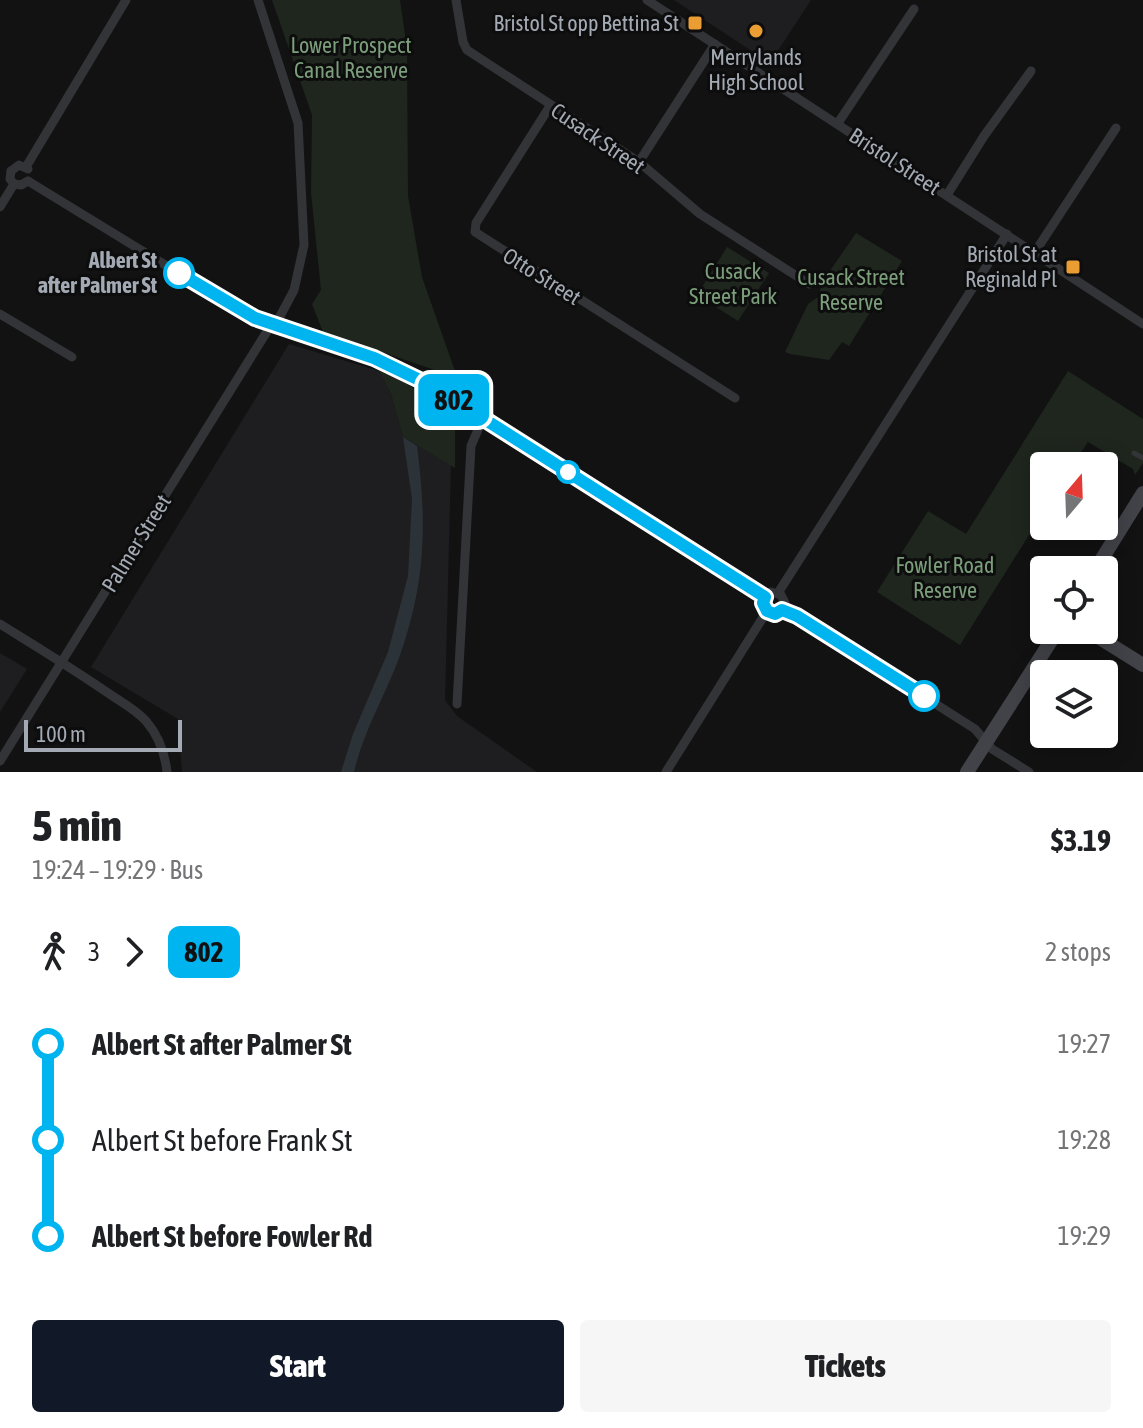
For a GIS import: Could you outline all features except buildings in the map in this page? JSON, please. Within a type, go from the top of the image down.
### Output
[{"type":"main road","points":[[1104,556],[1143,493]]},
{"type":"main road","points":[[967,772],[1051,644]]},
{"type":"main road","points":[[1109,644],[1143,665]]},
{"type":"street","points":[[26,167],[126,0]]},
{"type":"street","name":"Palmer Street","points":[[0,761],[294,290],[304,245],[298,123],[258,0]]},
{"type":"street","name":"Cusack Street","points":[[456,0],[467,50],[639,162],[700,214],[809,284]]},
{"type":"street","name":"Bristol Street","points":[[647,0],[1143,324]]},
{"type":"street","points":[[838,123],[914,9]]},
{"type":"street","points":[[639,162],[715,44]]},
{"type":"street","points":[[947,195],[984,136],[1031,71]]},
{"type":"street","name":"Otto Street","points":[[550,106],[476,223],[475,232],[735,398]]},
{"type":"street","points":[[1035,252],[1116,128]]},
{"type":"street","points":[[0,163],[11,171]]},
{"type":"street","points":[[19,165],[26,167],[30,173],[28,181],[21,185],[14,184],[10,179],[11,171],[19,165]]},
{"type":"street","points":[[28,181],[247,315],[400,368],[765,597]]},
{"type":"street","points":[[0,207],[14,184]]},
{"type":"street","points":[[778,593],[1007,234]]},
{"type":"street","points":[[0,314],[72,357]]},
{"type":"street","points":[[457,704],[471,446],[483,418]]},
{"type":"street","points":[[771,592],[778,593],[784,599],[782,610],[775,614],[767,611],[763,603],[765,597],[771,592]]},
{"type":"street","points":[[782,610],[797,616],[975,729],[992,749],[1029,772]]},
{"type":"street","points":[[666,772],[767,611]]},
{"type":"street","points":[[0,624],[139,714],[148,724],[165,757],[167,772]]},
{"type":"lane","points":[[1134,453],[1143,458]]},
{"type":"shaded area","name":"Merrylands High School","points":[[674,0],[811,0],[770,63]]},
{"type":"shaded area","points":[[289,344],[379,371],[391,394],[403,437],[451,465],[445,700],[457,716],[537,772],[182,772],[178,719],[91,667]]},
{"type":"shaded area","points":[[403,437],[417,446],[422,501],[422,553],[415,604],[399,658],[354,772],[341,772],[353,734],[388,652],[408,576],[412,499]]},
{"type":"shaded area","points":[[0,653],[27,669],[0,712]]},
{"type":"green space","name":"Lower Prospect Canal Reserve","points":[[272,0],[400,0],[407,49],[408,196],[422,277],[456,374],[455,383],[432,369],[323,332],[312,304],[321,290],[311,193],[312,115]]},
{"type":"green space","name":"Cusack Street Reserve","points":[[856,233],[902,261],[849,346],[842,342],[829,360],[785,352],[808,304],[818,297],[823,281]]},
{"type":"green space","name":"Cusack Street Park","points":[[727,247],[769,273],[738,321],[697,295]]},
{"type":"green space","points":[[379,371],[401,380],[455,416],[455,468],[403,437],[391,394]]},
{"type":"green space","name":"Fowler Road Reserve","points":[[1068,371],[1143,419],[1143,463],[1135,475],[1133,469],[1118,460],[1118,452],[1105,452],[1088,442],[1081,452],[1030,452],[1030,533],[960,645],[877,592],[928,511],[966,534]]},
{"type":"bus line","name":"802","points":[[179,273],[247,315],[374,358],[432,386],[765,597],[763,606],[770,613],[782,610],[797,616],[924,696]]},
{"type":"place","name":"Bristol St opp Bettina St","points":[[695,23]]},
{"type":"place","name":"Merrylands High School","points":[[756,31]]},
{"type":"place","name":"Bristol St at Reginald Pl","points":[[1073,267]]},
{"type":"place","name":"Albert St after Palmer St","points":[[179,273]]}]
